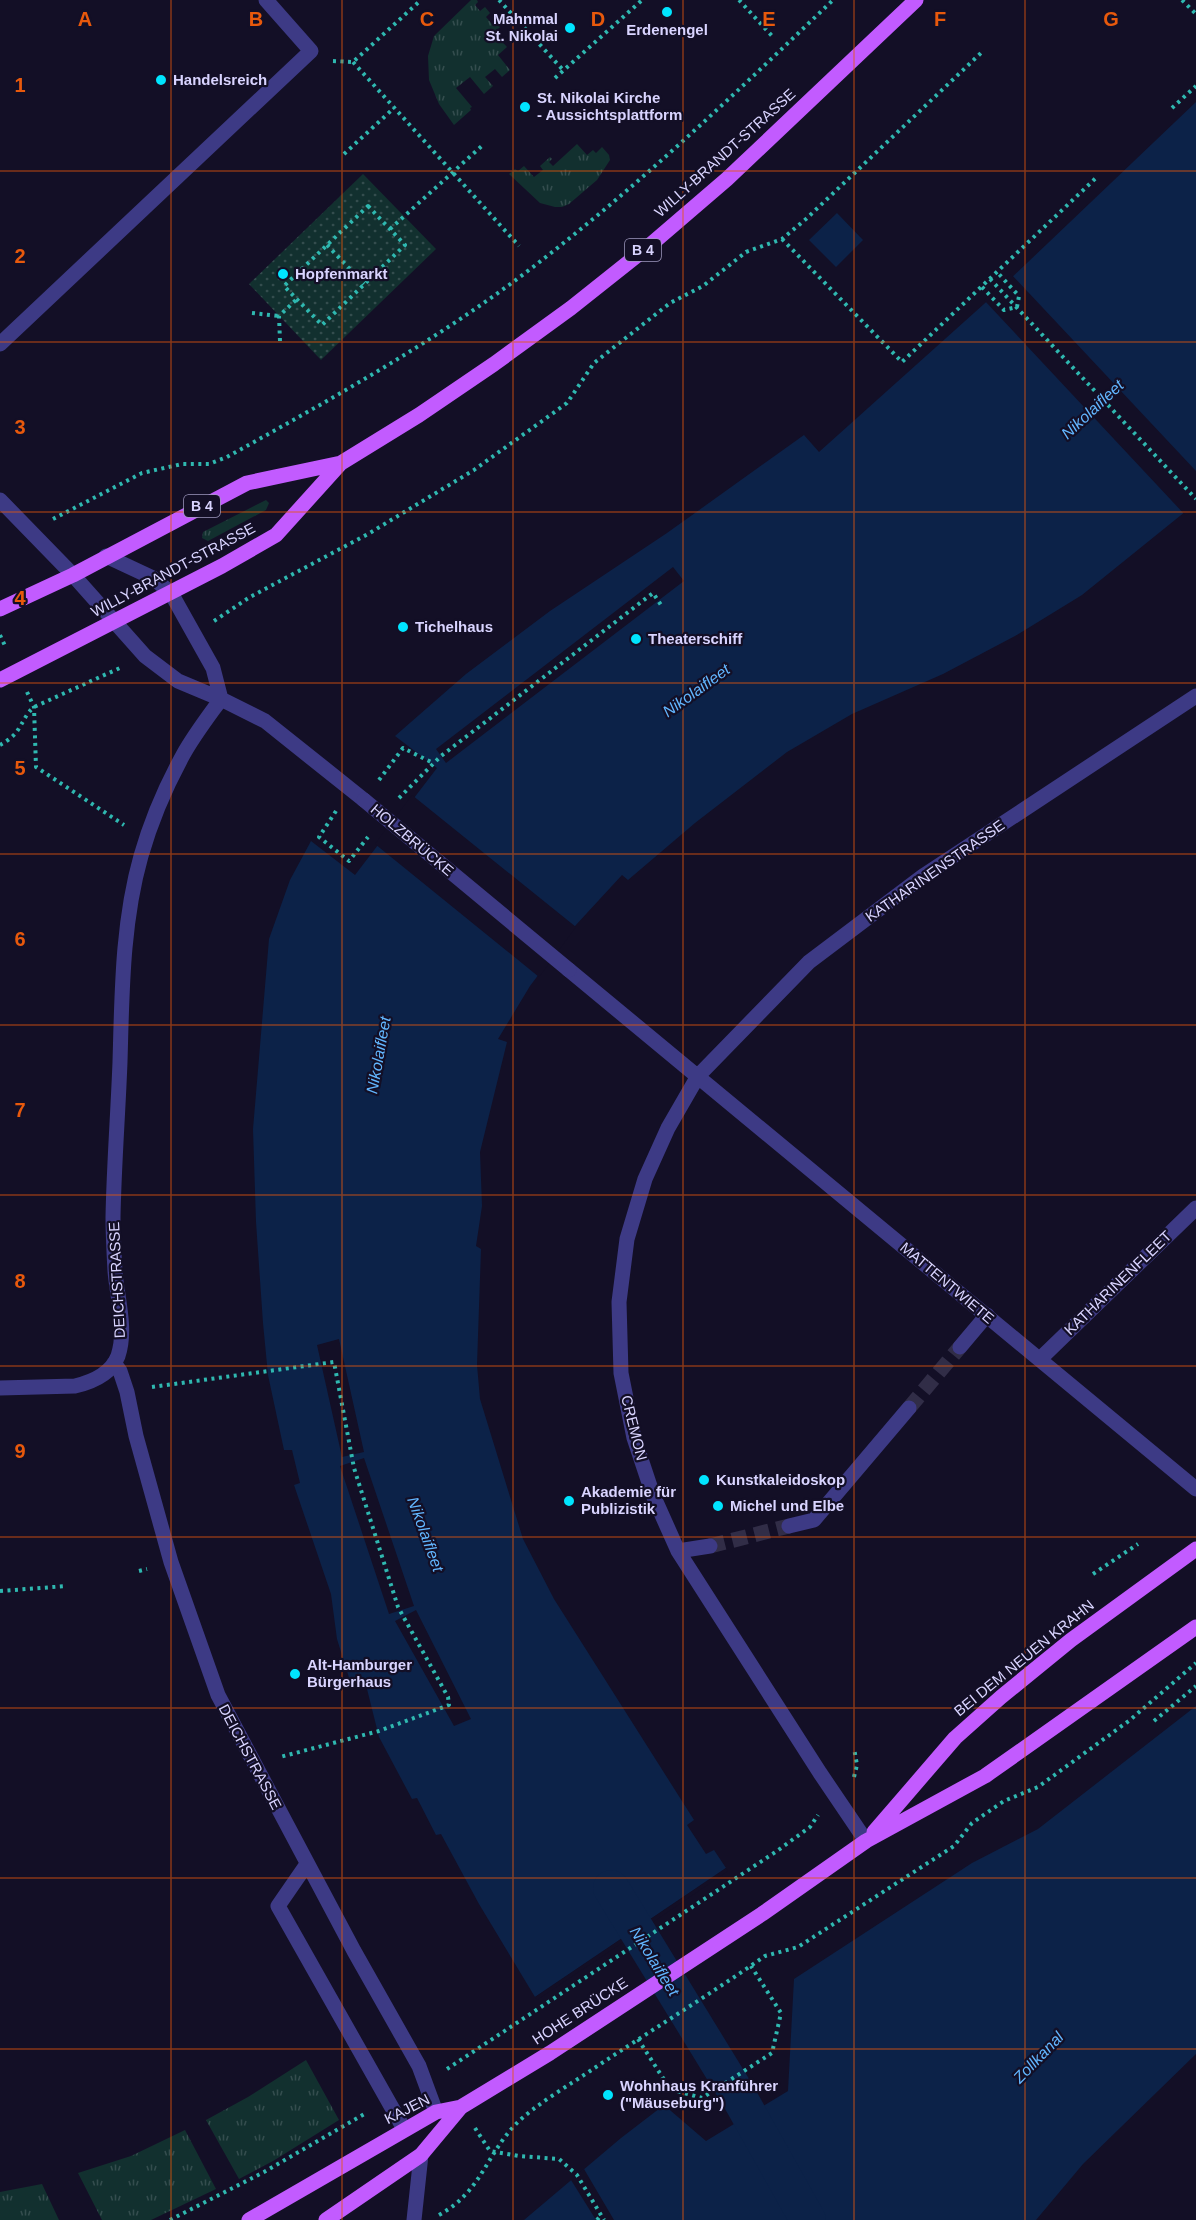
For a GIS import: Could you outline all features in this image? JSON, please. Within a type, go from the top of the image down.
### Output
[{"type":"main road","name":"WILLY-BRANDT-STRASSE","points":[[0,680],[276,535],[341,463],[419,415],[494,364],[571,308],[649,246],[727,180],[916,0]]},
{"type":"main road","name":"WILLY-BRANDT-STRASSE","points":[[0,609],[73,575],[247,483],[341,463]]},
{"type":"main road","name":"BEI DEM NEUEN KRAHN","points":[[866,1841],[955,1738],[1001,1697],[1071,1640],[1196,1549]]},
{"type":"main road","points":[[866,1841],[985,1776],[1196,1627]]},
{"type":"main road","name":"HOHE BRÜCKE","points":[[461,2107],[550,2053],[762,1914],[866,1841]]},
{"type":"main road","name":"KAJEN","points":[[249,2220],[404,2129],[436,2112],[461,2107]]},
{"type":"main road","name":"KAJEN","points":[[326,2220],[421,2155],[461,2107]]},
{"type":"street","points":[[0,344],[311,51],[266,0]]},
{"type":"street","name":"HOLZBRÜCKE","points":[[0,500],[116,621],[145,656],[178,681],[265,721],[364,800],[698,1077]]},
{"type":"street","points":[[106,556],[153,579],[171,592],[213,668],[221,699]]},
{"type":"street","name":"KATHARINENSTRASSE","points":[[698,1077],[809,962],[923,876],[1196,696]]},
{"type":"street","name":"DEICHSTRASSE","points":[[221,699],[183,754],[162,800],[147,840],[131,904],[121,992],[113,1216],[121,1344],[114,1363],[120,1371],[127,1392],[136,1436],[175,1573],[218,1695],[253,1764],[419,2066],[436,2112]]},
{"type":"street","name":"MATTENTWIETE","points":[[698,1077],[1196,1489]]},
{"type":"street","name":"CREMON","points":[[698,1077],[668,1128],[645,1179],[627,1239],[619,1302],[621,1373],[634,1438],[653,1495],[678,1551],[866,1841]]},
{"type":"street","name":"KATHARINENFLEET","points":[[1040,1359],[1196,1208]]},
{"type":"street","points":[[960,1347],[987,1315]]},
{"type":"street","points":[[0,1388],[75,1386],[100,1377],[114,1363]]},
{"type":"street","points":[[789,1526],[814,1520],[909,1408]]},
{"type":"street","points":[[678,1551],[710,1546]]},
{"type":"street","points":[[308,1864],[278,1906],[404,2129]]},
{"type":"street","points":[[414,2220],[421,2155]]},
{"type":"path","points":[[421,0],[353,62],[519,246]]},
{"type":"path","points":[[499,0],[564,71]]},
{"type":"path","points":[[555,78],[642,0]]},
{"type":"path","points":[[739,0],[773,36]]},
{"type":"path","points":[[58,516],[142,473],[182,464],[209,464],[227,457],[359,382],[449,325],[541,261],[633,186],[833,0]]},
{"type":"path","points":[[1182,0],[1196,14]]},
{"type":"path","points":[[214,621],[250,597],[368,534],[474,470],[567,403],[594,363],[670,303],[703,286],[746,252],[782,239],[806,219],[982,52]]},
{"type":"path","points":[[1172,108],[1196,86]]},
{"type":"path","points":[[344,154],[395,108]]},
{"type":"path","points":[[390,229],[484,144]]},
{"type":"path","points":[[782,239],[902,362],[1098,176]]},
{"type":"path","points":[[368,206],[390,229],[405,244],[322,325],[284,286],[368,206]]},
{"type":"path","points":[[327,245],[364,284]]},
{"type":"path","points":[[997,273],[1018,296],[1017,307]]},
{"type":"path","points":[[990,279],[1196,499]]},
{"type":"path","points":[[982,287],[1004,310],[1017,307]]},
{"type":"path","points":[[280,341],[279,316],[297,299]]},
{"type":"path","points":[[252,313],[279,316]]},
{"type":"path","points":[[386,770],[403,748],[433,763],[653,593],[661,605]]},
{"type":"path","points":[[2,638],[6,647]]},
{"type":"path","points":[[0,746],[12,738],[19,729],[25,714],[34,707],[126,665]]},
{"type":"path","points":[[27,690],[34,707],[36,767],[147,840]]},
{"type":"path","points":[[329,822],[319,837],[349,861]]},
{"type":"path","points":[[161,1385],[334,1362],[354,1468],[398,1606],[448,1697],[449,1705],[379,1731],[253,1764]]},
{"type":"path","points":[[1093,1574],[1138,1544]]},
{"type":"path","points":[[0,1591],[67,1586]]},
{"type":"path","points":[[431,2218],[454,2207],[473,2188],[515,2125],[568,2086],[765,1956],[798,1947],[954,1846],[972,1822],[1004,1801],[1047,1781],[1130,1720],[1196,1663]]},
{"type":"path","points":[[1154,1721],[1196,1686]]},
{"type":"path","points":[[425,2082],[734,1880],[810,1827],[820,1813],[853,1781],[857,1765],[854,1749]]},
{"type":"path","points":[[638,2039],[670,2089],[702,2098],[772,2053],[781,2013],[751,1966]]},
{"type":"path","points":[[170,2220],[264,2172],[388,2101]]},
{"type":"path","points":[[546,2157],[559,2159],[577,2175],[602,2218],[597,2220]]},
{"type":"green space","points":[[471,0],[477,0],[475,5],[480,11],[485,7],[490,13],[486,17],[492,24],[495,22],[500,27],[494,33],[507,47],[498,55],[510,70],[502,77],[495,69],[485,77],[493,86],[484,94],[470,77],[456,88],[472,107],[454,125],[439,104],[429,80],[428,56],[434,36]]},
{"type":"green space","points":[[577,144],[587,155],[593,150],[596,153],[602,147],[610,160],[597,180],[569,204],[555,207],[540,203],[509,174],[524,166],[534,177],[543,170],[540,166],[550,157],[552,159],[549,162],[553,166]]},
{"type":"green space","points":[[363,174],[436,249],[321,360],[249,284]]},
{"type":"green space","points":[[266,500],[269,503],[266,510],[208,541],[202,538],[203,532]]},
{"type":"green space","points":[[306,2060],[339,2120],[239,2179],[206,2120],[248,2097]]},
{"type":"green space","points":[[185,2130],[216,2189],[151,2220],[102,2220],[78,2173],[131,2156]]},
{"type":"green space","points":[[42,2184],[59,2220],[0,2220],[0,2192]]},
{"type":"water","points":[[1196,102],[1196,503],[1082,595],[1015,636],[943,674],[852,714],[787,752],[695,823],[628,880],[622,875],[575,926],[530,986],[498,1039],[507,1042],[480,1152],[482,1206],[476,1246],[481,1249],[477,1365],[480,1399],[523,1539],[554,1599],[694,1820],[687,1825],[706,1854],[714,1850],[726,1868],[535,1997],[479,1904],[441,1834],[436,1835],[417,1798],[412,1799],[379,1737],[365,1681],[351,1684],[337,1639],[331,1594],[294,1485],[300,1483],[292,1450],[284,1450],[268,1375],[256,1222],[253,1129],[269,939],[290,880],[311,841],[355,875],[437,768],[395,736],[466,674],[550,611],[667,533],[804,435],[819,452],[984,304]]},
{"type":"water","points":[[837,213],[863,240],[836,267],[809,240]]},
{"type":"water","name":"Zollkanal","points":[[1196,1706],[1196,2054],[1083,2164],[1036,2220],[524,2220],[664,2105],[706,2141],[788,2091],[794,1979],[972,1863],[1038,1829]]},
{"type":"pier","points":[[1011,274],[1196,471],[1196,507],[1186,516],[984,300]]},
{"type":"pier","points":[[673,567],[684,581],[446,763],[436,749]]},
{"type":"pier","points":[[412,795],[576,927],[539,977],[375,844]]},
{"type":"pier","points":[[339,1339],[364,1452],[342,1457],[317,1345]]},
{"type":"pier","points":[[364,1458],[414,1606],[389,1614],[340,1466]]},
{"type":"pier","points":[[416,1610],[471,1719],[454,1726],[395,1621]]},
{"type":"pier","points":[[726,1868],[728,1871],[537,2000],[535,1997]]},
{"type":"pier","points":[[584,2169],[614,2220],[596,2220],[571,2180]]},
{"type":"waterway","name":"Nikolaifleet","points":[[611,1888],[739,2097],[808,2220]]},
{"type":"tunnel","points":[[909,1408],[960,1347]]},
{"type":"tunnel","points":[[710,1546],[789,1526]]},
{"type":"place","name":"Erdenengel","points":[[667,12]]},
{"type":"place","name":"Mahnmal St. Nikolai","points":[[570,28]]},
{"type":"place","name":"Handelsreich","points":[[161,80]]},
{"type":"place","name":"St. Nikolai Kirche - Aussichtsplattform","points":[[525,107]]},
{"type":"place","name":"Hopfenmarkt","points":[[283,274]]},
{"type":"place","name":"Tichelhaus","points":[[403,627]]},
{"type":"place","name":"Theaterschiff","points":[[636,639]]},
{"type":"place","name":"Kunstkaleidoskop","points":[[704,1480]]},
{"type":"place","name":"Akademie für Publizistik","points":[[569,1501]]},
{"type":"place","name":"Michel und Elbe","points":[[718,1506]]},
{"type":"place","name":"Alt-Hamburger Bürgerhaus","points":[[295,1674]]},
{"type":"place","name":"Wohnhaus Kranführer (\"Mäuseburg\")","points":[[608,2095]]}]
